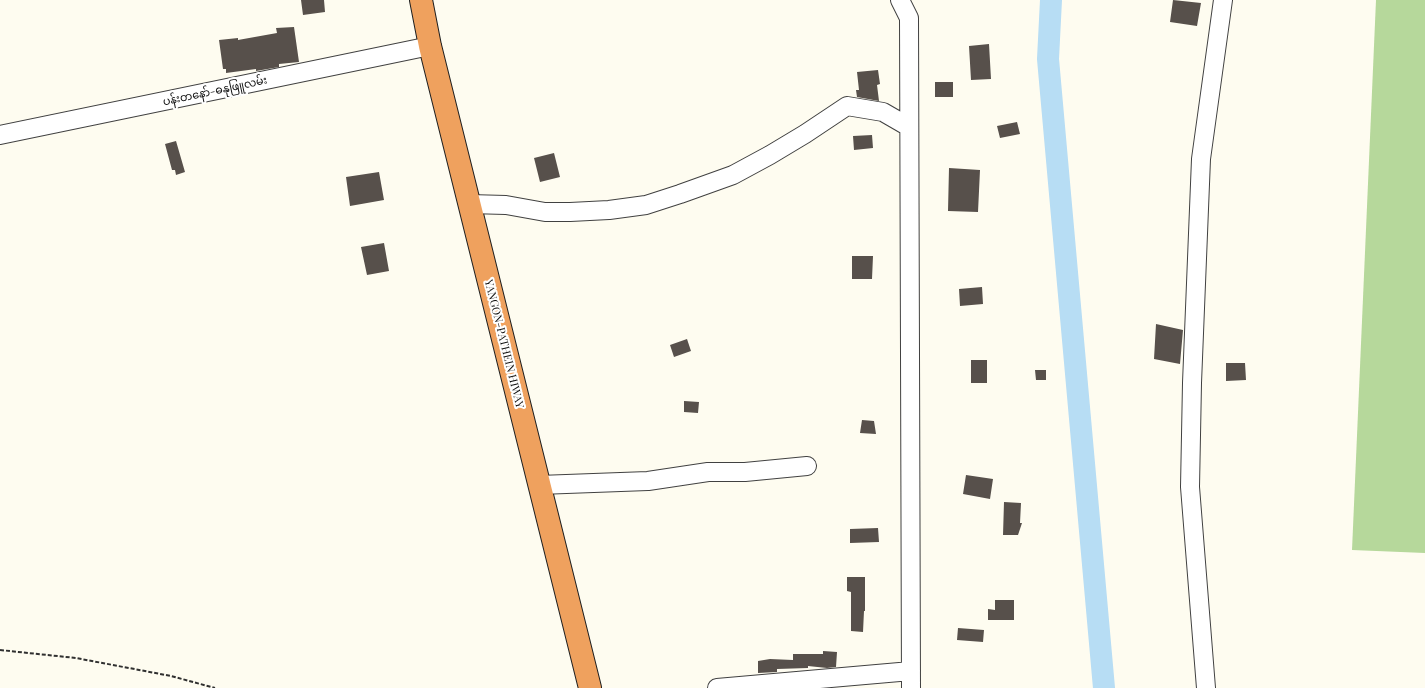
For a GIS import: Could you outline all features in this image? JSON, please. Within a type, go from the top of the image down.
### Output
[{"type":"highway","name":"YANGON-PATHEIN HIWAY","points":[[421,0],[430,46],[590,688]]},
{"type":"street","points":[[717,688],[911,680],[909,18],[900,0]]},
{"type":"street","points":[[1206,688],[1190,487],[1192,383],[1201,159],[1223,0]]},
{"type":"street","name":"ပန်းတနော်-ဓနုဖြူလမ်း","points":[[0,135],[430,46]]},
{"type":"street","points":[[469,204],[506,205],[545,212],[609,210],[646,205],[733,175],[805,134],[847,106],[883,112],[909,127]]},
{"type":"street","points":[[539,485],[648,481],[708,472],[745,472],[807,466]]},
{"type":"path","points":[[0,650],[76,658],[171,676],[215,688]]},
{"type":"green space","points":[[1376,0],[1425,0],[1425,553],[1352,550]]},
{"type":"building","points":[[301,0],[324,0],[325,12],[303,15]]},
{"type":"building","points":[[1173,0],[1201,3],[1197,26],[1170,22]]},
{"type":"building","points":[[294,27],[299,62],[279,64],[279,67],[256,71],[256,69],[226,73],[226,69],[223,69],[219,40],[238,38],[238,40],[277,33],[276,28]]},
{"type":"building","points":[[989,44],[991,79],[971,80],[969,46]]},
{"type":"building","points":[[878,70],[880,84],[877,85],[879,101],[857,97],[856,90],[859,90],[857,72]]},
{"type":"building","points":[[935,82],[953,82],[953,97],[935,97]]},
{"type":"building","points":[[1017,122],[1020,134],[1000,138],[997,126]]},
{"type":"building","points":[[872,135],[873,148],[854,150],[853,136]]},
{"type":"building","points":[[176,141],[185,172],[176,175],[175,170],[172,170],[165,144]]},
{"type":"building","points":[[554,153],[560,177],[540,182],[534,158]]},
{"type":"building","points":[[949,168],[980,170],[978,212],[948,211]]},
{"type":"building","points":[[379,172],[384,200],[350,206],[346,177]]},
{"type":"building","points":[[384,243],[389,271],[367,275],[361,247]]},
{"type":"building","points":[[852,256],[873,256],[872,279],[852,279]]},
{"type":"building","points":[[982,287],[983,304],[960,306],[959,289]]},
{"type":"building","points":[[1156,324],[1183,330],[1180,364],[1154,359]]},
{"type":"building","points":[[687,339],[691,351],[674,357],[670,345]]},
{"type":"building","points":[[971,360],[987,360],[987,383],[971,383]]},
{"type":"building","points":[[1226,363],[1245,363],[1246,380],[1226,381]]},
{"type":"building","points":[[1035,370],[1046,370],[1046,380],[1036,380]]},
{"type":"building","points":[[684,401],[699,402],[698,413],[684,412]]},
{"type":"building","points":[[862,420],[874,421],[876,434],[860,433]]},
{"type":"building","points":[[966,475],[993,479],[990,499],[963,494]]},
{"type":"building","points":[[1004,502],[1021,503],[1020,523],[1022,523],[1018,535],[1003,535]]},
{"type":"building","points":[[878,528],[879,542],[850,543],[850,529]]},
{"type":"building","points":[[847,577],[865,577],[865,611],[863,632],[851,631],[851,592],[847,591]]},
{"type":"building","points":[[995,600],[1014,600],[1014,620],[988,620],[988,609],[995,610]]},
{"type":"building","points":[[958,628],[984,630],[983,642],[957,640]]},
{"type":"building","points":[[823,651],[837,652],[836,667],[827,668],[808,666],[808,668],[777,669],[777,672],[758,673],[758,661],[770,659],[793,660],[793,654],[823,654]]},
{"type":"waterway","points":[[1051,0],[1048,59],[1104,688]]}]
